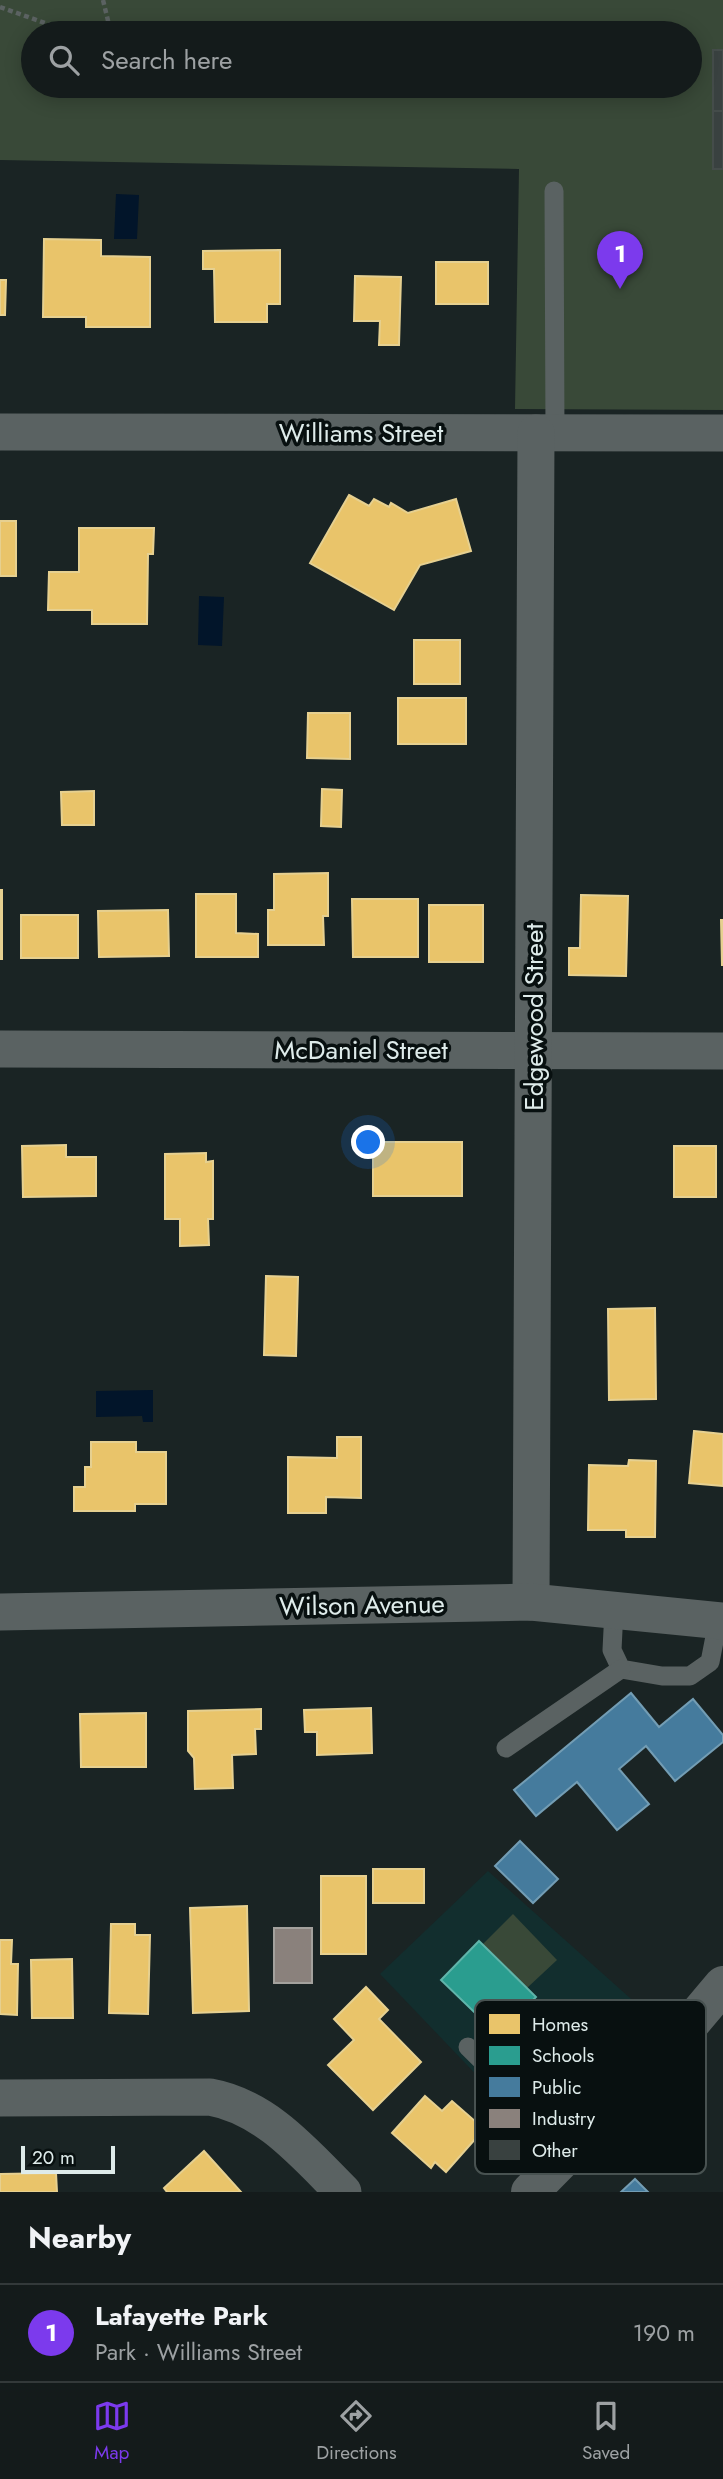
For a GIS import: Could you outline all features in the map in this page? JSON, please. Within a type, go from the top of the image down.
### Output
[{"type":"street","name":"Williams Street","points":[[0,432],[723,433]]},
{"type":"street","name":"Edgewood Street","points":[[531,1602],[534,1051],[545,433]]},
{"type":"street","name":"McDaniel Street","points":[[0,1049],[723,1051]]},
{"type":"street","name":"Wilson Avenue","points":[[0,1612],[531,1602],[720,1621]]},
{"type":"street","points":[[706,2005],[723,1985]]},
{"type":"street","points":[[0,2098],[210,2097],[225,2100],[256,2113],[297,2146],[343,2192]]},
{"type":"street","points":[[530,2192],[548,2174]]},
{"type":"lane","points":[[545,433],[554,191]]},
{"type":"lane","points":[[614,1610],[612,1650],[621,1669]]},
{"type":"lane","points":[[506,1748],[621,1669],[662,1676],[690,1676],[710,1662],[720,1621]]},
{"type":"lane","points":[[468,2048],[475,2055]]},
{"type":"path","points":[[103,0],[108,21]]},
{"type":"path","points":[[0,7],[39,21]]},
{"type":"shaded area","points":[[116,194],[139,195],[137,239],[114,239]]},
{"type":"shaded area","points":[[199,596],[224,597],[222,646],[198,645]]},
{"type":"shaded area","points":[[153,1390],[153,1422],[143,1422],[142,1416],[96,1417],[96,1391]]},
{"type":"shaded area","points":[[488,1871],[632,2000],[475,2000],[475,2073],[380,1974]]},
{"type":"green space","points":[[0,0],[723,0],[723,410],[515,409],[519,169],[0,160]]},
{"type":"green space","points":[[513,1914],[557,1960],[527,1988],[482,1945]]},
{"type":"building: Homes","points":[[44,239],[101,240],[101,256],[150,257],[150,327],[86,327],[86,317],[43,317]]},
{"type":"building: Homes","points":[[280,250],[280,304],[267,304],[267,322],[215,322],[214,269],[203,269],[203,251]]},
{"type":"building: Homes","points":[[436,262],[488,262],[488,304],[436,304]]},
{"type":"building: Homes","points":[[355,276],[401,277],[399,345],[379,345],[380,321],[354,321]]},
{"type":"building: Homes","points":[[0,280],[6,280],[5,315],[0,315]]},
{"type":"building: Homes","points":[[349,495],[369,506],[374,499],[389,507],[391,503],[408,513],[456,499],[471,551],[420,565],[394,610],[310,563]]},
{"type":"building: Homes","points":[[0,521],[16,521],[16,576],[0,576]]},
{"type":"building: Homes","points":[[79,528],[154,528],[153,554],[148,554],[147,624],[92,624],[92,610],[48,610],[49,572],[79,572]]},
{"type":"building: Homes","points":[[414,640],[460,640],[460,684],[414,684]]},
{"type":"building: Homes","points":[[398,698],[466,698],[466,744],[398,744]]},
{"type":"building: Homes","points":[[308,713],[350,713],[350,759],[307,758]]},
{"type":"building: Homes","points":[[322,789],[342,790],[341,827],[321,826]]},
{"type":"building: Homes","points":[[94,791],[94,825],[62,825],[61,792]]},
{"type":"building: Homes","points":[[328,873],[328,916],[323,916],[324,945],[268,945],[268,910],[274,910],[274,874]]},
{"type":"building: Homes","points":[[2,890],[2,959],[0,959]]},
{"type":"building: Homes","points":[[196,894],[236,894],[236,933],[258,934],[258,957],[196,957]]},
{"type":"building: Homes","points":[[581,895],[628,896],[626,976],[569,975],[569,948],[580,948]]},
{"type":"building: Homes","points":[[352,899],[418,899],[418,957],[353,957]]},
{"type":"building: Homes","points":[[429,905],[483,905],[483,962],[429,962]]},
{"type":"building: Homes","points":[[168,910],[169,956],[99,957],[98,911]]},
{"type":"building: Homes","points":[[21,915],[78,915],[78,958],[21,958]]},
{"type":"building: Homes","points":[[723,920],[723,965],[722,965]]},
{"type":"building: Homes","points":[[373,1142],[462,1142],[462,1196],[373,1196]]},
{"type":"building: Homes","points":[[66,1145],[66,1157],[96,1157],[96,1196],[23,1197],[22,1146]]},
{"type":"building: Homes","points":[[674,1146],[716,1146],[716,1197],[674,1197]]},
{"type":"building: Homes","points":[[206,1153],[206,1162],[213,1161],[213,1219],[208,1219],[209,1245],[180,1246],[180,1219],[165,1219],[165,1154]]},
{"type":"building: Homes","points":[[266,1276],[298,1277],[296,1356],[264,1355]]},
{"type":"building: Homes","points":[[655,1308],[656,1399],[609,1400],[608,1309]]},
{"type":"building: Homes","points":[[694,1431],[723,1434],[723,1486],[689,1483]]},
{"type":"building: Homes","points":[[337,1437],[361,1437],[361,1498],[326,1497],[326,1513],[288,1513],[288,1457],[337,1458]]},
{"type":"building: Homes","points":[[91,1442],[136,1442],[136,1452],[166,1452],[166,1504],[135,1504],[135,1511],[74,1511],[74,1487],[85,1487],[85,1467],[91,1467]]},
{"type":"building: Homes","points":[[629,1460],[656,1461],[655,1537],[626,1537],[626,1530],[588,1530],[589,1465],[628,1466]]},
{"type":"building: Homes","points":[[371,1708],[372,1753],[317,1755],[317,1732],[305,1732],[304,1710]]},
{"type":"building: Homes","points":[[261,1709],[261,1729],[255,1729],[256,1754],[232,1755],[233,1788],[195,1789],[194,1758],[188,1751],[188,1711]]},
{"type":"building: Homes","points":[[146,1713],[146,1767],[81,1767],[80,1714]]},
{"type":"building: Homes","points":[[373,1869],[424,1869],[424,1903],[373,1903]]},
{"type":"building: Homes","points":[[321,1876],[366,1876],[366,1954],[321,1954]]},
{"type":"building: Homes","points":[[247,1906],[249,2011],[193,2013],[190,1908]]},
{"type":"building: Homes","points":[[111,1924],[135,1924],[135,1935],[150,1935],[148,2014],[109,2013]]},
{"type":"building: Homes","points":[[0,1940],[12,1940],[11,1964],[18,1964],[17,2015],[0,2014]]},
{"type":"building: Homes","points":[[72,1959],[73,2018],[32,2018],[31,1960]]},
{"type":"building: Homes","points":[[366,1987],[388,2010],[379,2019],[421,2062],[373,2110],[328,2065],[354,2040],[334,2019]]},
{"type":"building: Homes","points":[[425,2096],[442,2111],[452,2101],[475,2121],[475,2139],[446,2172],[435,2162],[431,2168],[392,2133]]},
{"type":"building: Homes","points":[[204,2151],[241,2192],[167,2192],[164,2188]]},
{"type":"building: Homes","points":[[56,2173],[57,2192],[0,2192],[0,2174]]},
{"type":"building: Schools","points":[[479,1941],[536,1997],[533,2000],[475,2000],[475,2013],[441,1980]]},
{"type":"building: Public","points":[[631,1693],[659,1727],[693,1699],[723,1735],[723,1742],[675,1781],[646,1746],[619,1769],[649,1804],[617,1830],[577,1782],[536,1816],[514,1790]]},
{"type":"building: Public","points":[[520,1841],[558,1879],[533,1903],[495,1866]]},
{"type":"building: Public","points":[[635,2179],[648,2192],[621,2192]]},
{"type":"building: Industry","points":[[274,1928],[312,1928],[312,1983],[274,1983]]},
{"type":"building: Other","points":[[713,50],[723,50],[723,111],[713,111]]},
{"type":"building: Other","points":[[713,111],[723,111],[723,169],[713,169]]},
{"type":"place","name":"Lafayette Park","points":[[620,289]]}]
